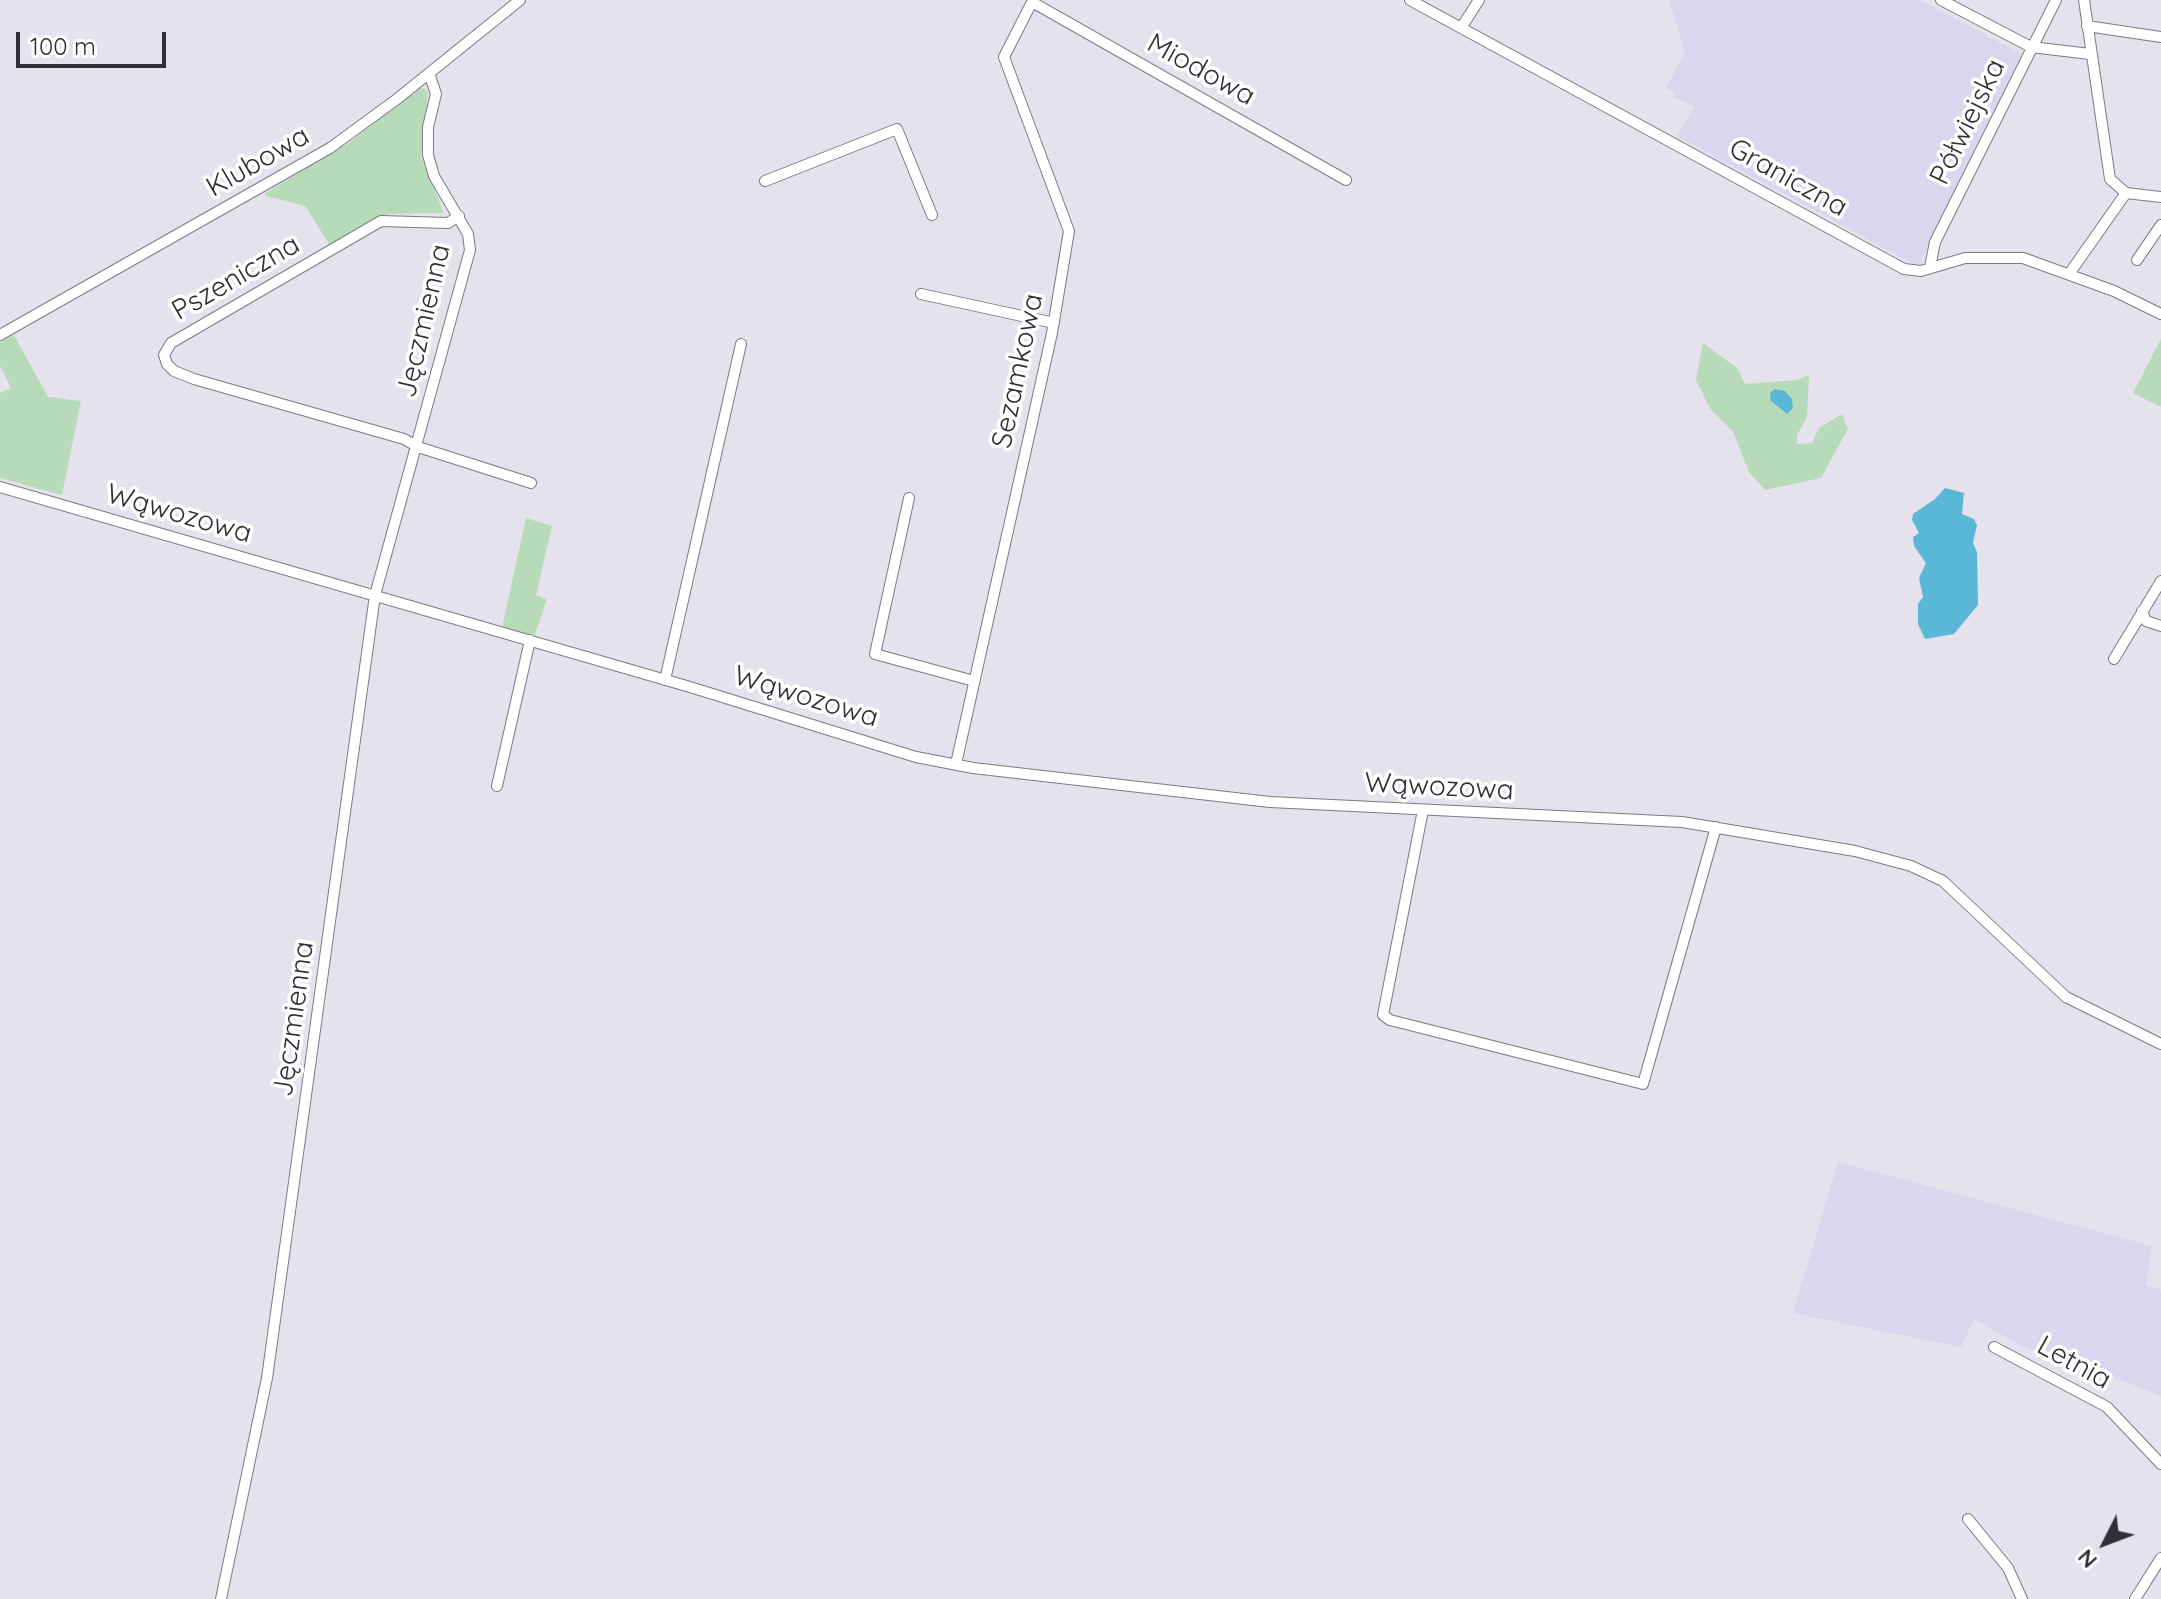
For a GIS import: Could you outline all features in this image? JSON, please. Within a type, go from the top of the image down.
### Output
[{"type":"street","name":"Klubowa","points":[[0,335],[330,148],[520,0]]},
{"type":"street","name":"Graniczna","points":[[1410,0],[1904,269],[1990,256],[2023,258],[2069,274],[2161,314]]},
{"type":"street","points":[[1461,28],[1479,0]]},
{"type":"street","points":[[1941,0],[2031,47],[2090,54]]},
{"type":"street","name":"Półwiejska","points":[[1930,267],[1935,242],[2056,0]]},
{"type":"street","points":[[2084,0],[2107,170],[2117,188],[2126,193],[2161,197]]},
{"type":"street","name":"Miodowa","points":[[1033,1],[1346,180]]},
{"type":"street","name":"Sezamkowa","points":[[956,764],[1054,323],[1069,231],[1004,57],[1033,1]]},
{"type":"street","points":[[2087,26],[2161,37]]},
{"type":"street","name":"Jęczmienna","points":[[221,1599],[267,1378],[375,595],[467,269],[468,234],[434,176],[428,155],[428,127],[436,94],[435,83],[429,73]]},
{"type":"street","points":[[765,181],[897,129],[932,215]]},
{"type":"street","points":[[2069,274],[2126,193]]},
{"type":"street","name":"Pszeniczna","points":[[418,447],[404,439],[194,379],[174,371],[164,355],[171,343],[381,221],[448,223],[459,216]]},
{"type":"street","points":[[2137,260],[2161,225]]},
{"type":"street","points":[[921,294],[1054,323]]},
{"type":"street","points":[[665,680],[741,344]]},
{"type":"street","points":[[418,447],[531,483]]},
{"type":"street","name":"Wąwozowa","points":[[0,487],[530,640],[916,757],[1270,802],[1716,827],[1855,851],[1911,866],[1943,881],[2066,997],[2161,1044]]},
{"type":"street","points":[[909,498],[875,654],[974,681]]},
{"type":"street","points":[[2114,659],[2161,581]]},
{"type":"street","points":[[2142,611],[2146,621],[2161,626]]},
{"type":"street","points":[[497,786],[530,640]]},
{"type":"street","points":[[1423,810],[1383,1015],[1390,1020],[1643,1084],[1716,827]]},
{"type":"street","name":"Letnia","points":[[1994,1347],[2107,1407],[2160,1466]]},
{"type":"street","points":[[1968,1519],[2008,1568],[2022,1599]]},
{"type":"street","points":[[2135,1599],[2161,1558]]},
{"type":"shaded area","points":[[1669,0],[1920,0],[2020,53],[2022,57],[1920,264],[1915,265],[1677,136],[1695,107],[1673,97],[1675,92],[1666,88],[1685,52]]},
{"type":"shaded area","points":[[1838,1162],[2152,1246],[2146,1285],[2161,1290],[2161,1396],[2089,1367],[2021,1346],[1974,1319],[1961,1347],[1793,1313]]},
{"type":"green space","points":[[424,88],[428,93],[421,157],[444,213],[388,214],[331,247],[305,206],[266,196],[265,193],[349,143],[415,90]]},
{"type":"green space","points":[[14,335],[48,397],[81,401],[62,495],[0,478],[0,393],[11,388],[0,366],[0,342]]},
{"type":"green space","points":[[2161,339],[2161,407],[2133,393]]},
{"type":"green space","points":[[1703,343],[1737,368],[1745,384],[1796,380],[1809,375],[1807,417],[1797,435],[1797,444],[1812,443],[1819,428],[1842,414],[1848,429],[1821,478],[1765,490],[1749,472],[1733,432],[1710,409],[1696,380]]},
{"type":"green space","points":[[526,518],[552,526],[536,595],[547,599],[534,637],[502,628]]},
{"type":"water","points":[[1775,389],[1785,391],[1792,399],[1793,408],[1787,414],[1771,401],[1770,393]]},
{"type":"water","points":[[1945,488],[1964,493],[1962,514],[1974,519],[1977,525],[1973,543],[1977,552],[1978,605],[1954,634],[1925,639],[1918,624],[1918,604],[1923,597],[1919,578],[1926,563],[1914,546],[1913,537],[1919,533],[1912,520],[1913,514]]}]
